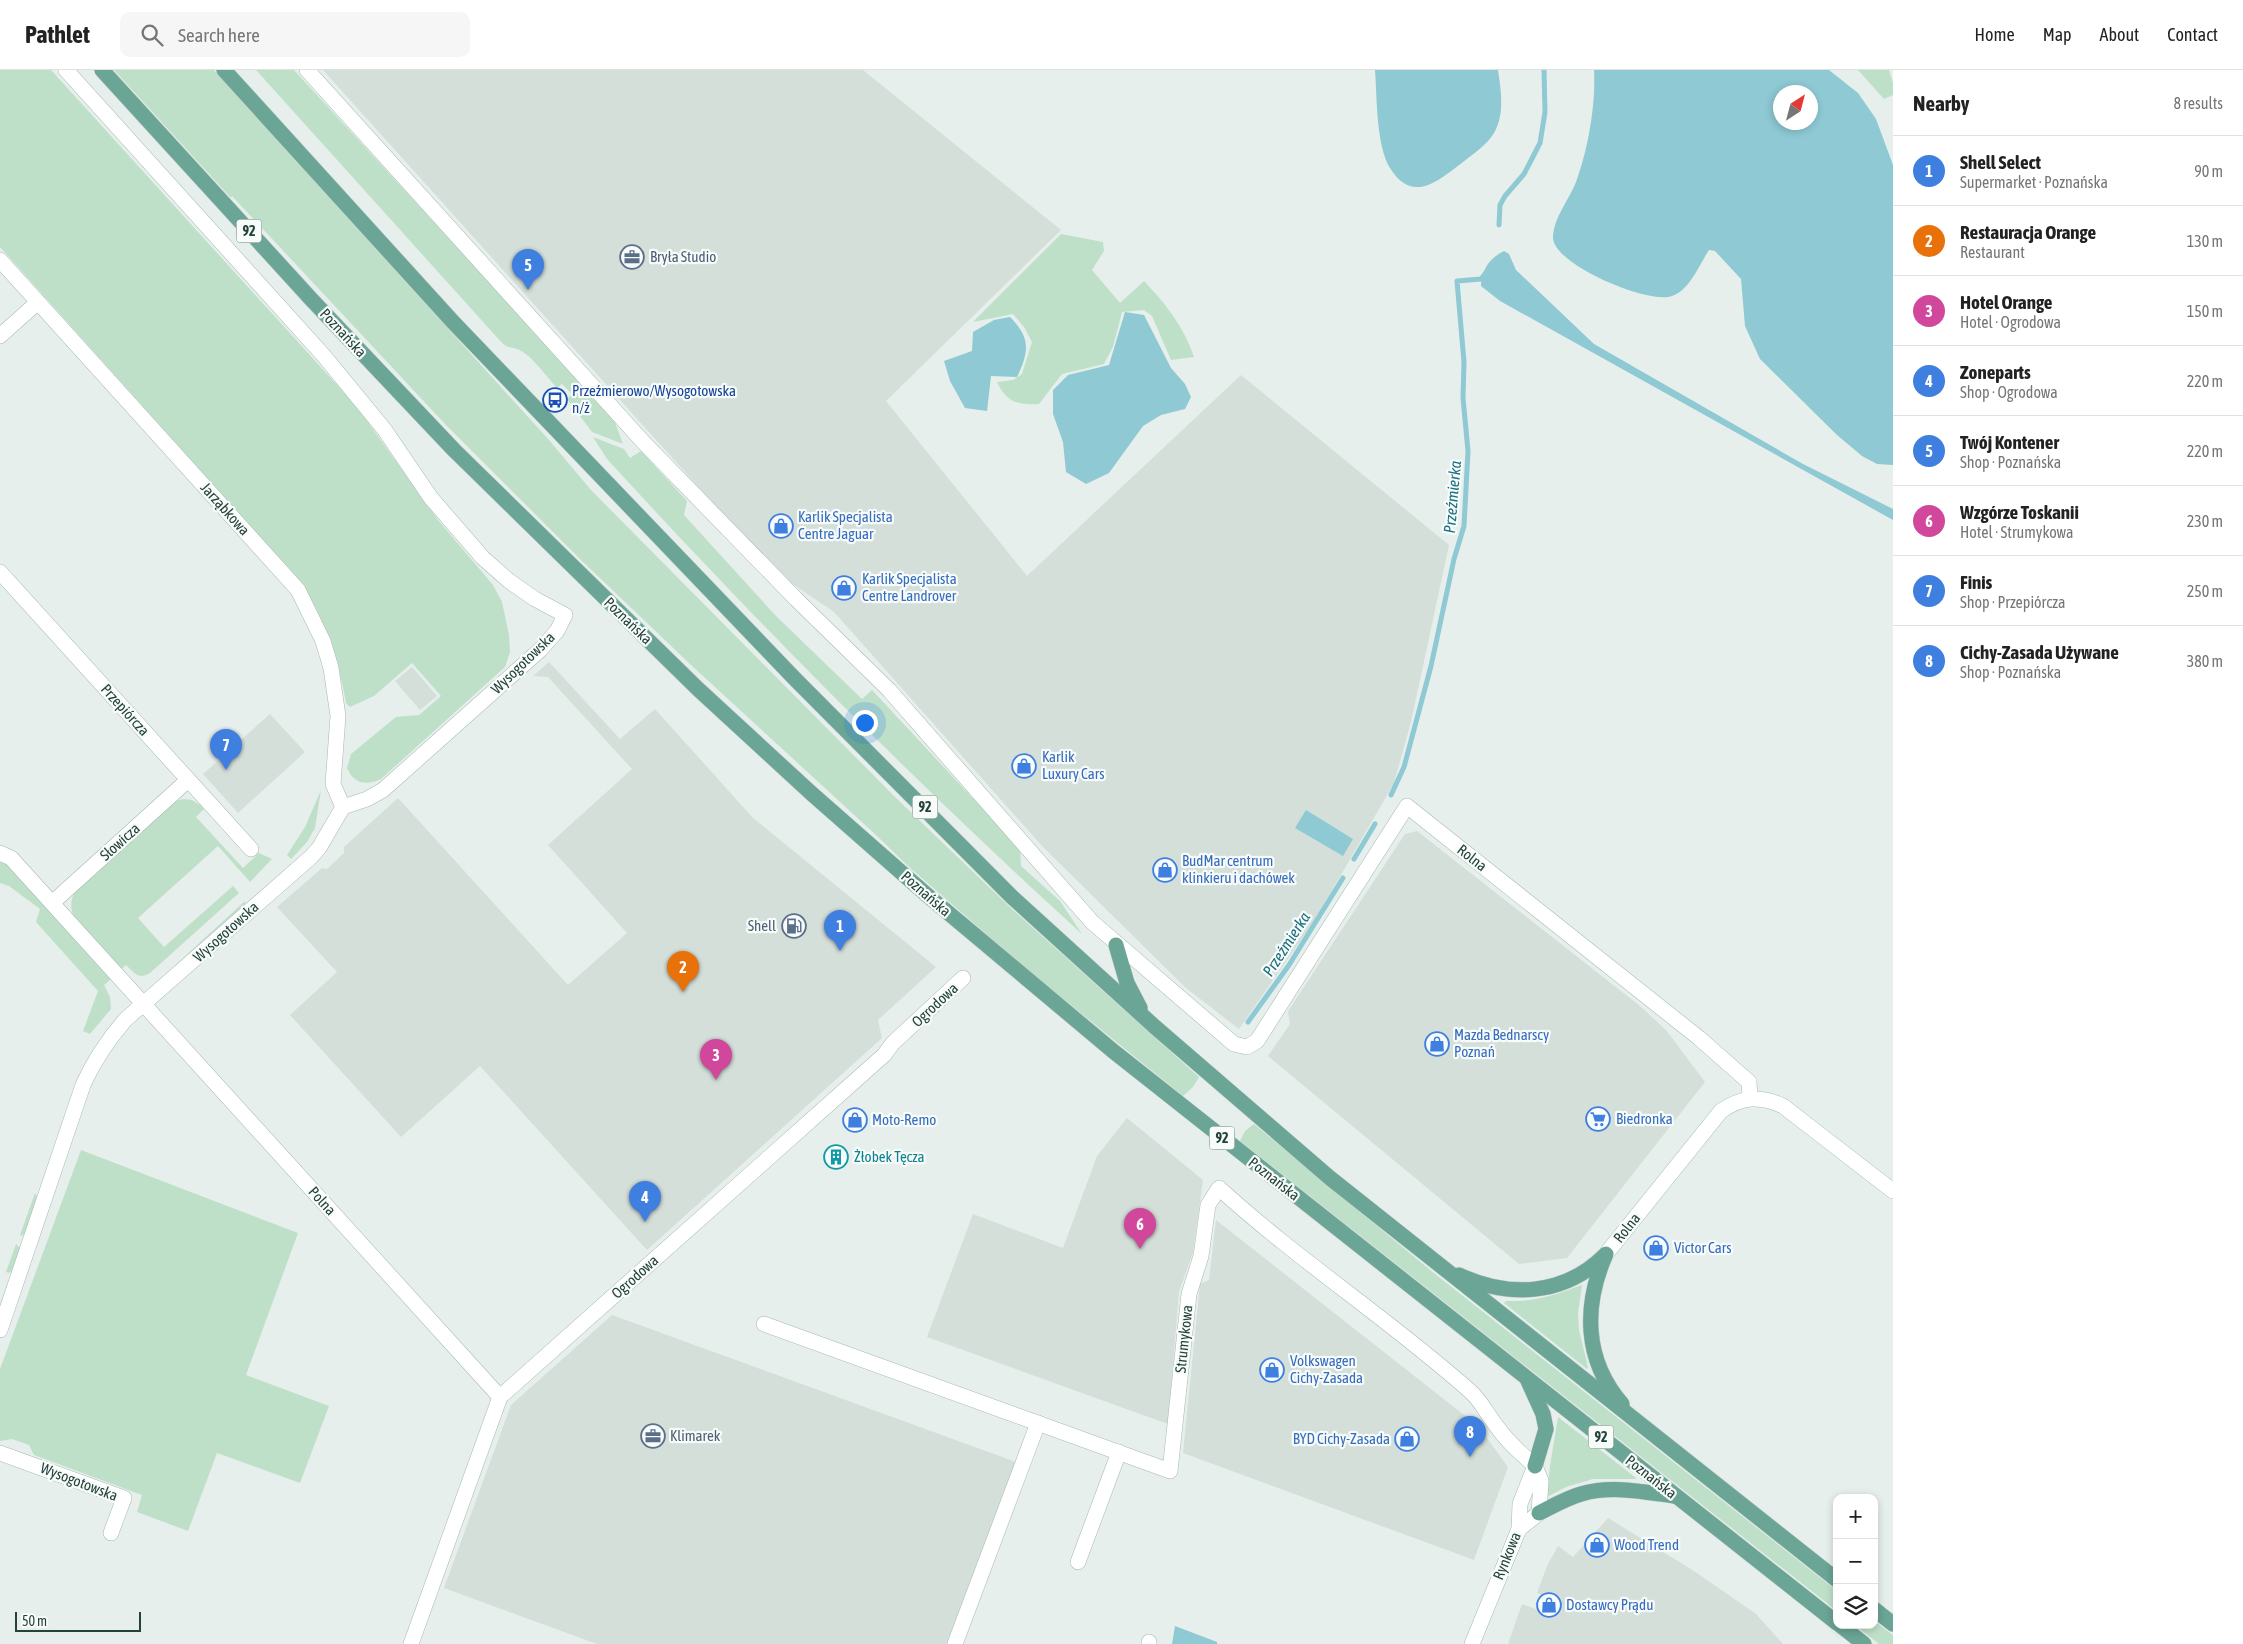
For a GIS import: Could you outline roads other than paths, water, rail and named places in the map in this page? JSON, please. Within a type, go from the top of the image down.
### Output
[{"type":"main road","name":"Poznańska","points":[[102,70],[311,299],[454,450],[578,574],[771,756],[927,895],[1065,1012],[1833,1620]]},
{"type":"main road","name":"92","points":[[224,70],[453,322],[795,679],[1012,897],[1155,1027],[1312,1163],[1653,1436],[1833,1577]]},
{"type":"main road","points":[[1116,945],[1131,993],[1155,1027]]},
{"type":"main road","points":[[1433,1261],[1483,1285],[1511,1291],[1524,1291],[1545,1288],[1569,1279],[1587,1270],[1606,1254]]},
{"type":"main road","points":[[1606,1254],[1597,1276],[1591,1300],[1590,1326],[1593,1349],[1600,1370],[1612,1390],[1653,1436]]},
{"type":"main road","points":[[1526,1378],[1543,1414],[1546,1429],[1535,1466]]},
{"type":"main road","points":[[1539,1513],[1581,1494],[1595,1491],[1630,1490],[1676,1496]]},
{"type":"main road","points":[[1878,1612],[1893,1624]]},
{"type":"main road","points":[[1845,1629],[1864,1644]]},
{"type":"street","name":"Wysogotowska","points":[[0,1330],[76,1104],[90,1068],[110,1038],[143,1004],[311,857],[319,848],[343,807],[368,799],[383,790],[540,650],[557,631],[565,615],[535,599],[509,581],[483,558],[431,498],[384,429],[324,356],[66,70]]},
{"type":"street","points":[[307,70],[646,445],[796,599],[889,690],[1092,922],[1116,945]]},
{"type":"street","name":"Jarząbkowa","points":[[0,260],[298,590],[323,641],[331,668],[338,716],[333,784],[343,807]]},
{"type":"street","points":[[0,336],[38,302]]},
{"type":"street","name":"Przepiórcza","points":[[0,572],[251,849]]},
{"type":"street","name":"Słowicza","points":[[52,903],[188,780]]},
{"type":"street","name":"Rolna","points":[[1116,945],[1228,1039],[1238,1046],[1247,1047],[1254,1044],[1407,806],[1699,1038],[1748,1082],[1750,1098],[1739,1101],[1721,1111],[1606,1254]]},
{"type":"street","points":[[0,853],[11,858],[143,1004]]},
{"type":"street","name":"Ogrodowa","points":[[410,1644],[500,1397],[884,1055],[893,1043],[963,978]]},
{"type":"street","name":"Polna","points":[[143,1004],[500,1397]]},
{"type":"street","points":[[1750,1098],[1766,1099],[1783,1106],[1893,1191]]},
{"type":"street","name":"Strumykowa","points":[[1119,1452],[1170,1471],[1189,1294],[1200,1256],[1208,1205],[1219,1188],[1249,1215],[1436,1362],[1473,1394],[1516,1450],[1535,1466]]},
{"type":"street","points":[[764,1324],[1119,1452],[1078,1562]]},
{"type":"street","points":[[955,1644],[984,1562],[990,1554],[1038,1423]]},
{"type":"street","name":"Wysogotowska","points":[[0,1453],[124,1498],[111,1533]]},
{"type":"street","points":[[1520,1529],[1539,1513],[1542,1481],[1535,1466]]},
{"type":"street","name":"Rynkowa","points":[[1472,1644],[1520,1529],[1520,1504],[1535,1466]]},
{"type":"water","points":[[1375,70],[1498,70],[1501,110],[1494,133],[1480,149],[1445,176],[1426,186],[1408,185],[1399,179],[1385,158],[1378,120]]},
{"type":"water","points":[[1594,70],[1829,70],[1858,93],[1876,119],[1893,165],[1893,465],[1877,464],[1862,456],[1837,435],[1760,359],[1745,326],[1741,279],[1715,251],[1709,250],[1694,276],[1684,288],[1672,296],[1660,297],[1624,288],[1604,280],[1584,270],[1568,259],[1557,248],[1553,237],[1554,230],[1556,222],[1576,182],[1584,156],[1594,97]]},
{"type":"water","points":[[1504,251],[1509,254],[1516,270],[1594,344],[1803,464],[1893,509],[1893,520],[1500,301],[1481,286],[1481,280],[1487,265],[1494,257]]},
{"type":"water","points":[[1125,312],[1144,315],[1171,368],[1185,384],[1191,397],[1185,409],[1161,415],[1143,426],[1109,473],[1086,484],[1066,472],[1063,442],[1053,414],[1053,390],[1068,375],[1109,365]]},
{"type":"water","points":[[1010,317],[1022,332],[1026,346],[1024,360],[1017,377],[991,376],[987,411],[965,408],[950,381],[944,361],[972,351],[973,332],[994,320]]},
{"type":"water","points":[[1306,810],[1353,839],[1343,856],[1295,828]]},
{"type":"water","points":[[1175,1626],[1217,1642],[1217,1644],[1172,1644]]},
{"type":"waterway","name":"Przeźmierka","points":[[1499,225],[1500,205],[1505,196],[1524,174],[1540,143],[1545,112],[1544,70]]},
{"type":"waterway","name":"Przeźmierka","points":[[1391,795],[1404,767],[1431,666],[1454,559],[1464,526],[1468,451],[1463,398],[1464,362],[1457,281],[1481,279],[1485,274]]},
{"type":"waterway","name":"Przeźmierka","points":[[1354,859],[1375,824]]},
{"type":"waterway","name":"Przeźmierka","points":[[1248,1022],[1289,965],[1343,878]]},
{"type":"place","name":"Bryła Studio","points":[[632,257]]},
{"type":"place","name":"Twój Kontener","points":[[528,290]]},
{"type":"place","name":"Przeźmierowo/Wysogotowska n/ż","points":[[555,400]]},
{"type":"place","name":"Karlik Specjalista Centre Jaguar","points":[[781,526]]},
{"type":"place","name":"Karlik Specjalista Centre Landrover","points":[[844,588]]},
{"type":"place","name":"Karlik Luxury Cars","points":[[1024,766]]},
{"type":"place","name":"Finis","points":[[226,770]]},
{"type":"place","name":"BudMar centrum klinkieru i dachówek","points":[[1165,870]]},
{"type":"place","name":"Shell","points":[[794,926]]},
{"type":"place","name":"Shell Select","points":[[840,951]]},
{"type":"place","name":"Restauracja Orange","points":[[683,992]]},
{"type":"place","name":"Mazda Bednarscy Poznań","points":[[1437,1044]]},
{"type":"place","name":"Hotel Orange","points":[[716,1080]]},
{"type":"place","name":"Biedronka","points":[[1598,1119]]},
{"type":"place","name":"Moto-Remo","points":[[855,1120]]},
{"type":"place","name":"Żłobek Tęcza","points":[[836,1157]]},
{"type":"place","name":"Zoneparts","points":[[645,1222]]},
{"type":"place","name":"Victor Cars","points":[[1656,1248]]},
{"type":"place","name":"Wzgórze Toskanii","points":[[1140,1249]]},
{"type":"place","name":"Volkswagen Cichy-Zasada","points":[[1272,1370]]},
{"type":"place","name":"Klimarek","points":[[653,1436]]},
{"type":"place","name":"BYD Cichy-Zasada","points":[[1407,1439]]},
{"type":"place","name":"Cichy-Zasada Używane","points":[[1470,1457]]},
{"type":"place","name":"Wood Trend","points":[[1597,1545]]},
{"type":"place","name":"Dostawcy Prądu","points":[[1549,1605]]}]
